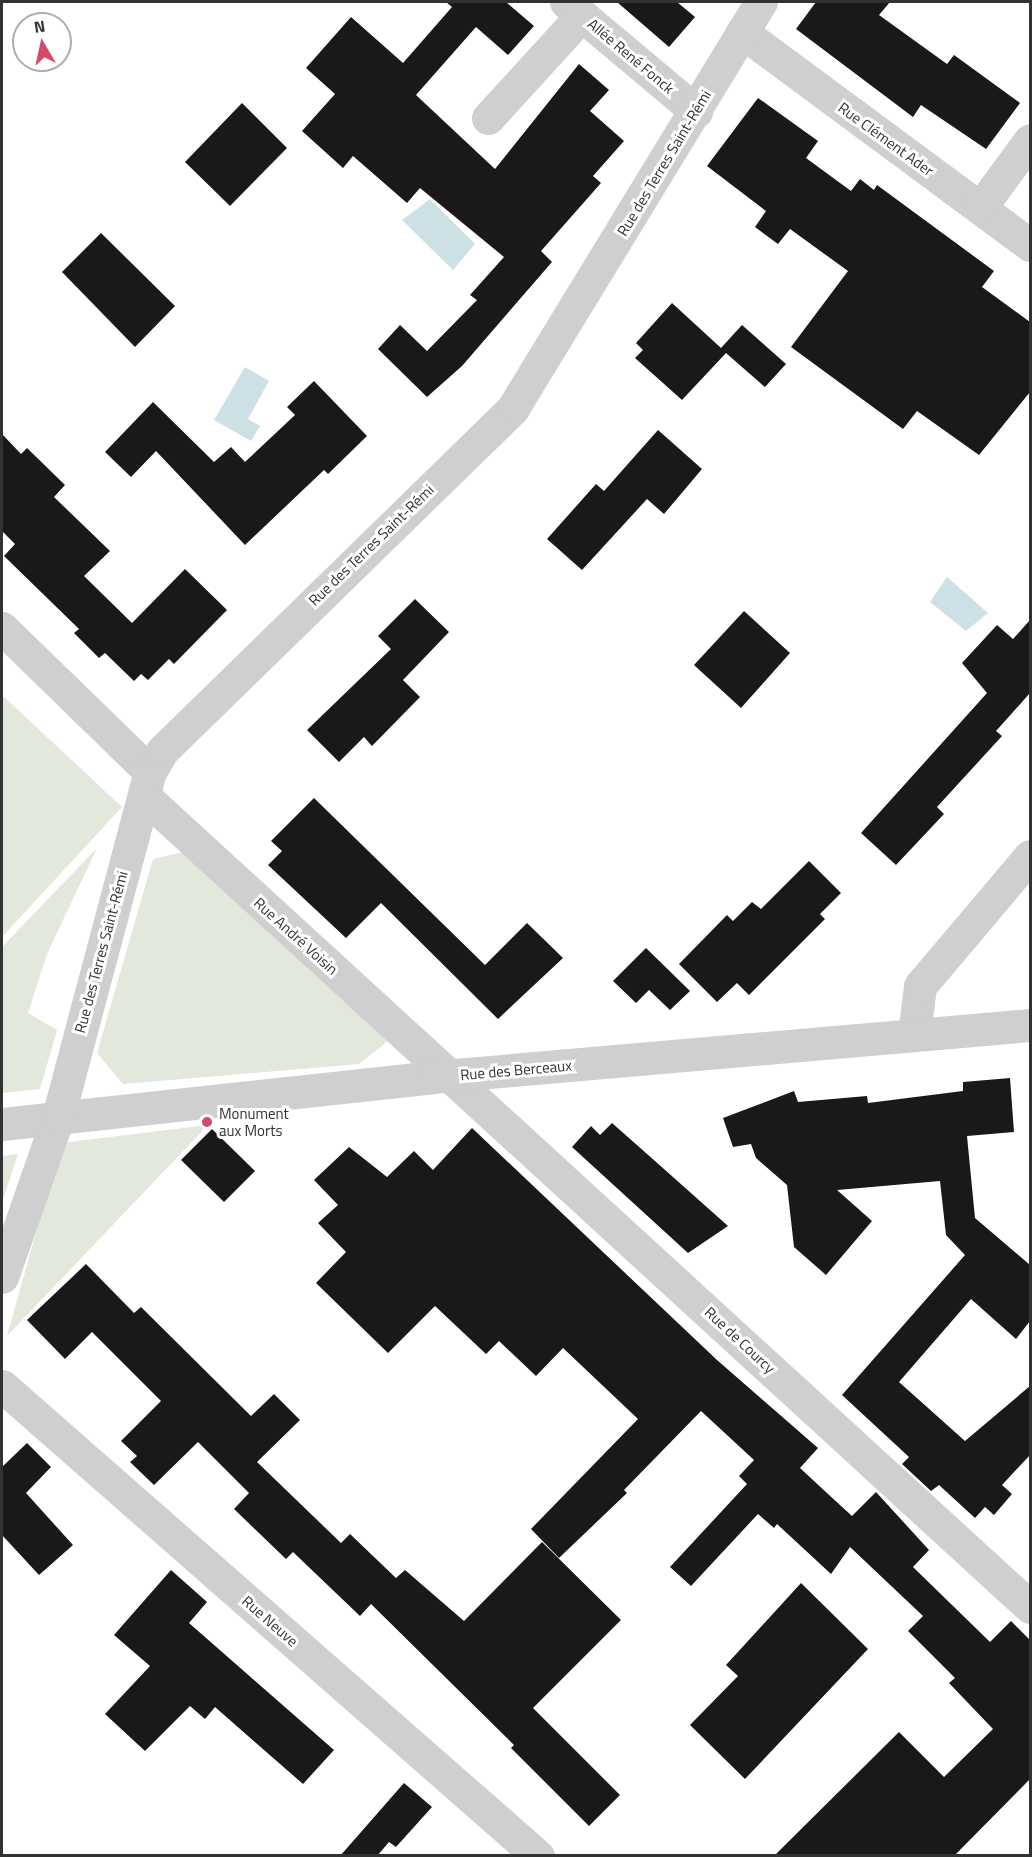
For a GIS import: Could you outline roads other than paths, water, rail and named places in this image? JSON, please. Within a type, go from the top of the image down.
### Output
[{"type":"street","name":"Rue des Terres Saint-Rémi","points":[[2,1277],[58,1117],[147,784],[181,728],[513,408],[761,2]]},
{"type":"street","name":"Allée René Fonck","points":[[574,8],[696,111]]},
{"type":"street","points":[[488,118],[574,8]]},
{"type":"street","name":"Rue Clément Ader","points":[[742,32],[1030,245]]},
{"type":"street","points":[[980,208],[1030,140]]},
{"type":"street","name":"Rue André Voisin","points":[[2,628],[147,784],[449,1076]]},
{"type":"street","points":[[914,1035],[920,986],[1030,856]]},
{"type":"street","name":"Rue des Berceaux","points":[[2,1124],[449,1076],[1030,1025]]},
{"type":"street","name":"Rue de Courcy","points":[[449,1076],[1030,1607]]},
{"type":"street","name":"Rue Neuve","points":[[2,1386],[538,1856]]},
{"type":"place","name":"Monument aux Morts","points":[[207,1122]]}]
